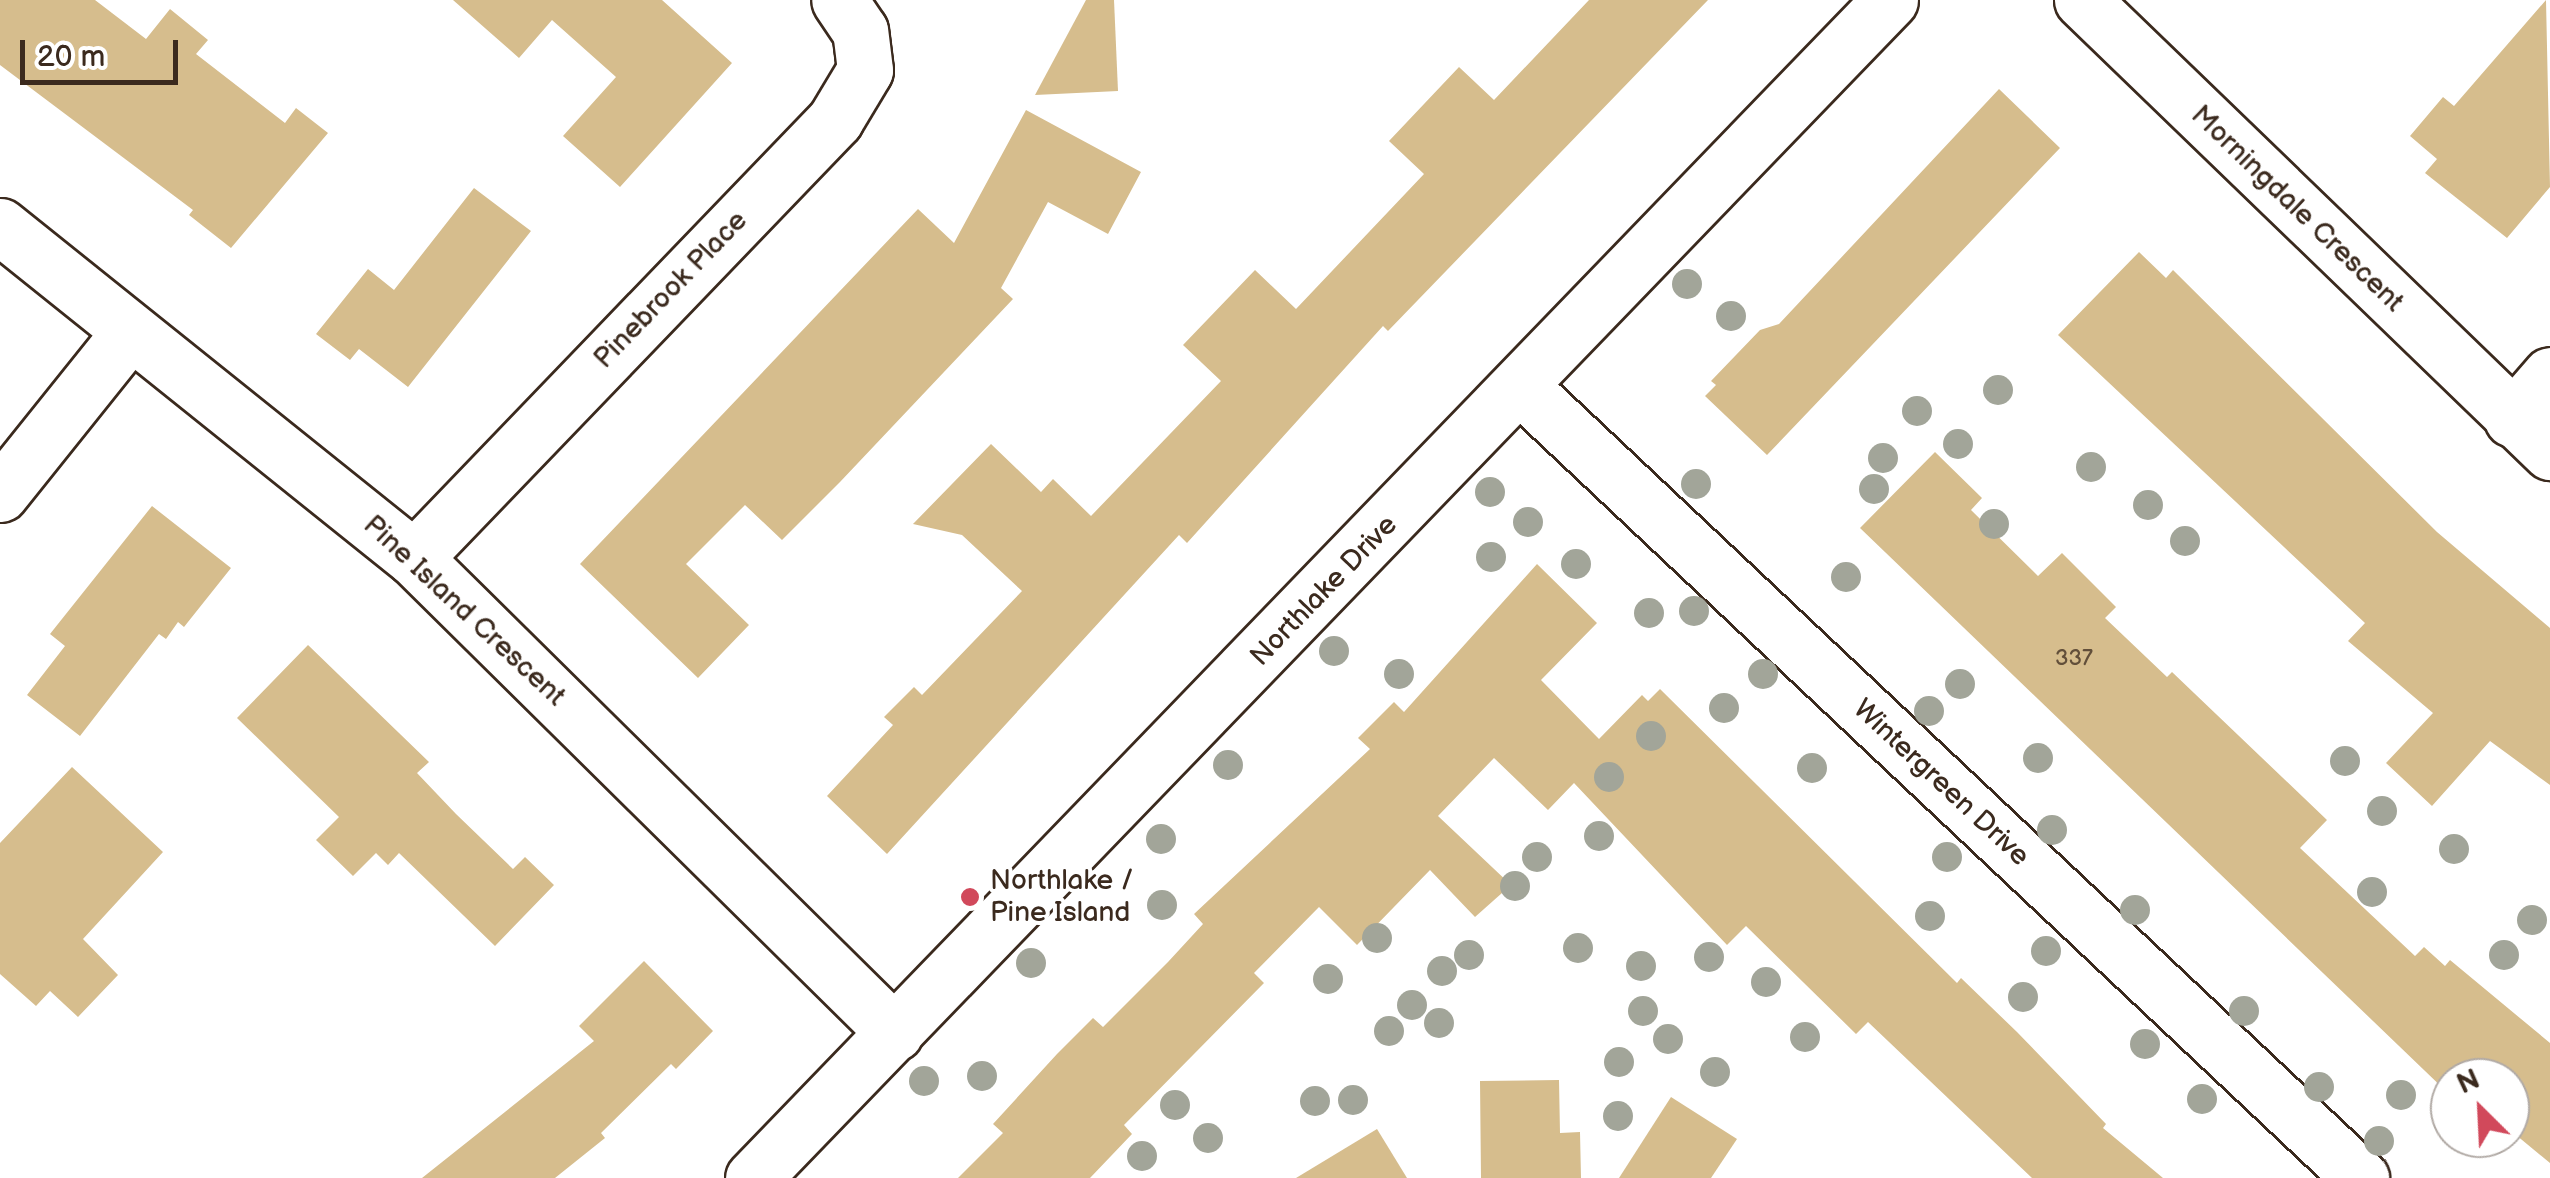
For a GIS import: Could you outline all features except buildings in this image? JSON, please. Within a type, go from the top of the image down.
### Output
[{"type":"street","name":"Pinebrook Place","points":[[414,558],[835,120],[865,70],[860,30],[839,0]]},
{"type":"street","name":"Northlake Drive","points":[[752,1178],[1521,387],[1890,0]]},
{"type":"street","name":"Morningdale Crescent","points":[[2082,0],[2531,435],[2550,375]]},
{"type":"street","name":"Pine Island Crescent","points":[[0,226],[414,558],[895,1033]]},
{"type":"street","points":[[0,494],[130,332]]},
{"type":"street","name":"Wintergreen Drive","points":[[1521,387],[2362,1178]]},
{"type":"place","name":"Northlake / Pine Island","points":[[970,897]]}]
